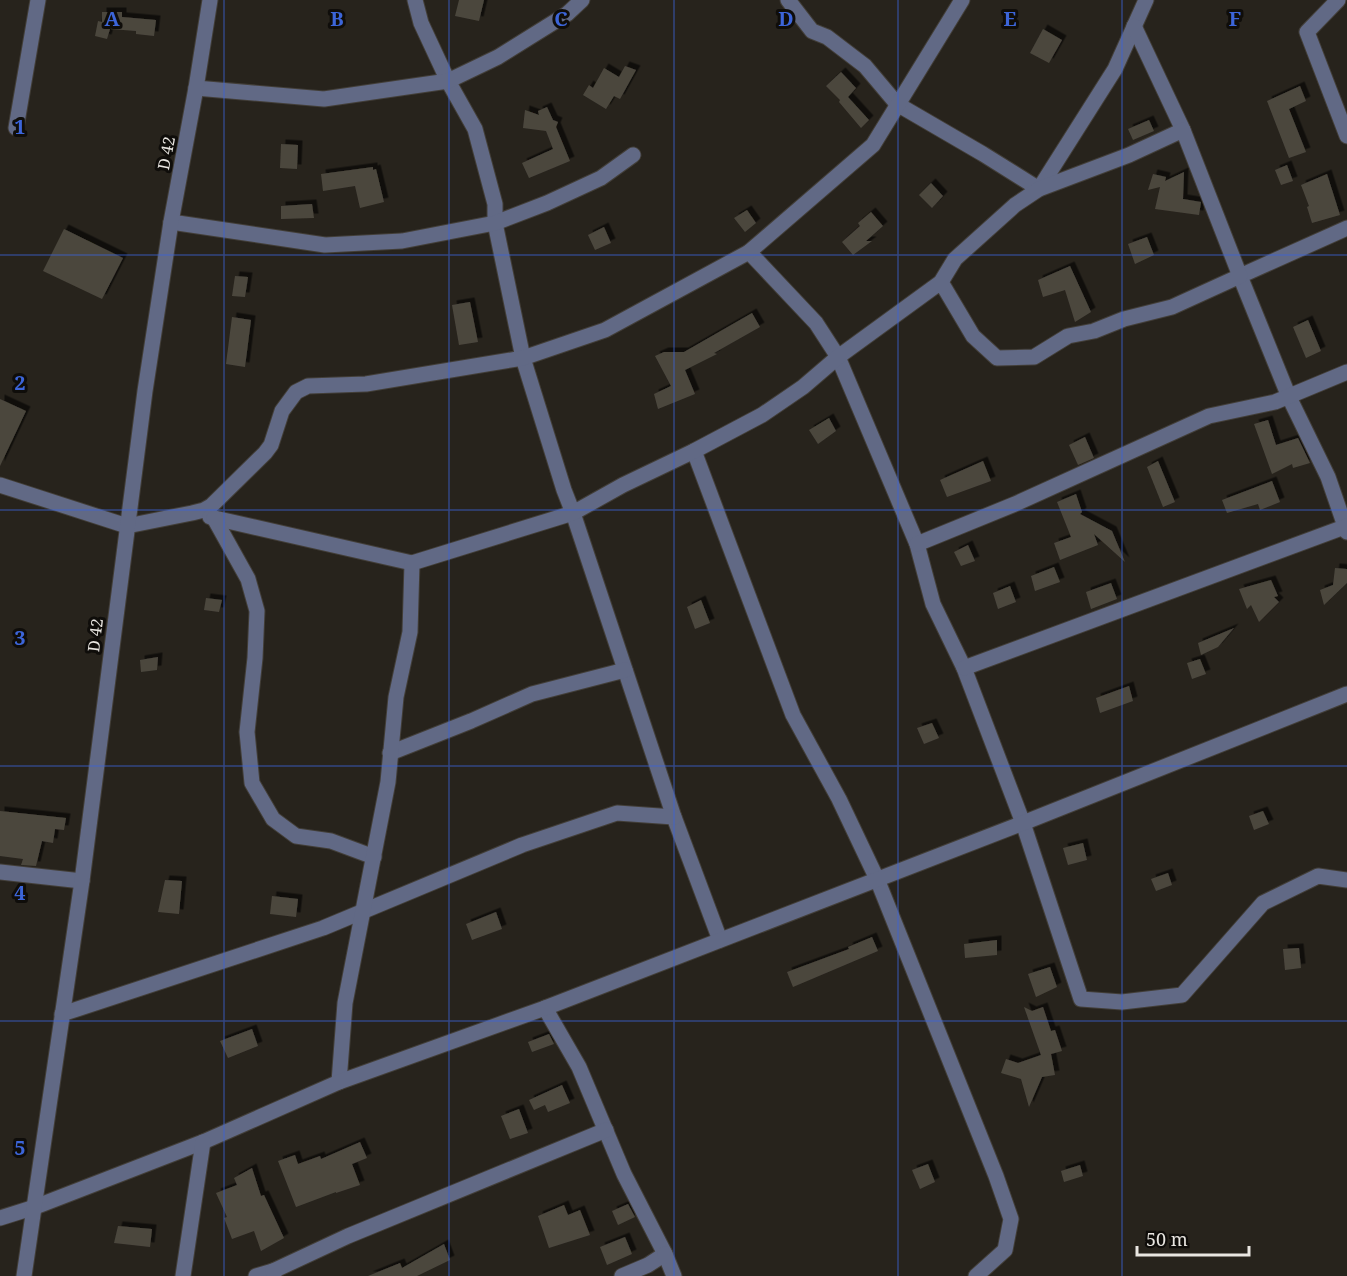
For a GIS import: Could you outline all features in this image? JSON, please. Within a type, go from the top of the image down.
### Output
[{"type":"street","points":[[16,128],[38,0]]},
{"type":"street","name":"D 42","points":[[24,1276],[82,881],[145,391],[171,222],[210,0]]},
{"type":"street","points":[[415,0],[421,23],[448,81],[475,129],[495,204],[495,223],[523,358],[564,490],[674,817],[720,940]]},
{"type":"street","points":[[196,88],[324,99],[448,81],[498,57],[567,14],[582,0]]},
{"type":"street","points":[[788,0],[812,31],[827,37],[865,66],[897,104],[1039,189]]},
{"type":"street","points":[[0,485],[127,526],[204,510],[211,506],[265,453],[271,445],[282,411],[296,392],[308,386],[366,384],[523,358],[605,330],[749,252],[873,146],[962,0]]},
{"type":"street","points":[[1039,189],[1115,69],[1146,0]]},
{"type":"street","points":[[1338,0],[1307,33],[1347,136]]},
{"type":"street","points":[[964,668],[1346,528],[1329,477],[1289,396],[1183,130],[1134,26]]},
{"type":"street","points":[[192,513],[412,562],[573,513],[623,484],[694,451],[762,415],[941,282],[955,259],[1015,205],[1039,189],[1130,155],[1183,130]]},
{"type":"street","points":[[171,222],[326,245],[402,241],[495,223],[547,203],[601,178],[633,155]]},
{"type":"street","points":[[941,282],[973,336],[997,358],[1034,357],[1068,336],[1172,307],[1347,228]]},
{"type":"street","points":[[749,252],[816,323],[838,357],[917,544],[933,604],[964,668],[1023,823],[1081,999],[1122,1002],[1182,995],[1263,903],[1318,876],[1347,880]]},
{"type":"street","points":[[917,544],[1015,504],[1209,416],[1275,402],[1347,372]]},
{"type":"street","points":[[694,451],[793,715],[839,799],[878,879],[1011,1219],[1005,1250],[976,1276]]},
{"type":"street","points":[[214,518],[248,579],[257,611],[255,658],[247,732],[252,783],[273,819],[296,836],[331,841],[374,857]]},
{"type":"street","points":[[339,1082],[345,1003],[388,783],[396,697],[410,632],[412,562]]},
{"type":"street","points":[[390,753],[532,694],[625,669]]},
{"type":"street","points":[[0,1218],[203,1142],[339,1082],[545,1008],[1023,823],[1347,694]]},
{"type":"street","points":[[62,1014],[312,932],[522,845],[617,813],[674,817]]},
{"type":"street","points":[[0,872],[82,881]]},
{"type":"street","points":[[545,1008],[579,1067],[624,1174],[674,1276]]},
{"type":"street","points":[[256,1276],[274,1274],[348,1236],[606,1130]]},
{"type":"street","points":[[183,1276],[203,1142]]},
{"type":"street","points":[[622,1276],[648,1265],[665,1254]]},
{"type":"building","points":[[459,0],[484,0],[479,21],[455,16]]},
{"type":"building","points":[[102,12],[122,12],[122,17],[156,20],[154,36],[136,34],[136,31],[110,29],[107,39],[95,36],[98,21],[102,22]]},
{"type":"building","points":[[1043,29],[1062,40],[1049,63],[1030,53]]},
{"type":"building","points":[[625,66],[636,70],[620,99],[614,96],[606,109],[583,95],[589,85],[593,88],[604,68],[619,77]]},
{"type":"building","points":[[841,72],[856,88],[848,97],[869,120],[861,128],[826,86]]},
{"type":"building","points":[[1300,86],[1306,101],[1289,109],[1306,152],[1289,158],[1267,101]]},
{"type":"building","points":[[547,107],[553,120],[558,122],[556,127],[570,161],[529,178],[522,163],[553,149],[546,131],[523,128],[525,110],[539,115],[538,111]]},
{"type":"building","points":[[1149,120],[1154,131],[1133,140],[1128,129]]},
{"type":"building","points":[[281,144],[298,145],[297,169],[280,168]]},
{"type":"building","points":[[1287,165],[1293,181],[1281,185],[1275,170]]},
{"type":"building","points":[[373,167],[373,170],[376,169],[384,202],[360,208],[355,186],[323,191],[321,174]]},
{"type":"building","points":[[1184,172],[1183,199],[1201,202],[1199,215],[1155,209],[1160,187],[1148,190],[1153,174],[1166,177],[1165,181]]},
{"type":"building","points":[[1327,174],[1340,215],[1312,223],[1307,207],[1309,206],[1301,185]]},
{"type":"building","points":[[931,183],[943,196],[932,208],[919,195]]},
{"type":"building","points":[[312,204],[314,218],[281,219],[281,206]]},
{"type":"building","points":[[747,210],[756,223],[745,232],[734,218]]},
{"type":"building","points":[[871,212],[883,226],[866,241],[872,241],[853,255],[842,242],[860,226],[858,223]]},
{"type":"building","points":[[604,227],[611,243],[595,250],[588,235]]},
{"type":"building","points":[[64,229],[123,258],[102,299],[43,271]]},
{"type":"building","points":[[1147,237],[1154,255],[1135,264],[1128,244]]},
{"type":"building","points":[[1070,266],[1091,312],[1075,322],[1065,290],[1043,297],[1038,280]]},
{"type":"building","points":[[235,276],[248,277],[245,297],[232,296]]},
{"type":"building","points":[[470,302],[478,342],[459,345],[452,305]]},
{"type":"building","points":[[752,313],[760,327],[714,353],[717,354],[685,370],[695,394],[658,409],[654,394],[671,386],[655,356],[664,352],[684,352]]},
{"type":"building","points":[[232,317],[251,320],[245,367],[226,364]]},
{"type":"building","points":[[1308,320],[1321,351],[1306,358],[1293,327]]},
{"type":"building","points":[[0,399],[26,411],[0,466]]},
{"type":"building","points":[[829,418],[836,431],[818,444],[809,430]]},
{"type":"building","points":[[1268,420],[1276,445],[1298,438],[1310,463],[1293,468],[1292,464],[1272,474],[1254,424]]},
{"type":"building","points":[[1085,437],[1094,458],[1078,465],[1069,445]]},
{"type":"building","points":[[983,461],[991,481],[947,497],[940,480]]},
{"type":"building","points":[[1158,461],[1175,502],[1163,507],[1147,467]]},
{"type":"building","points":[[1272,481],[1280,502],[1260,510],[1258,504],[1227,513],[1222,500]]},
{"type":"building","points":[[1076,494],[1082,512],[1080,514],[1112,531],[1125,562],[1094,534],[1098,545],[1060,560],[1054,543],[1071,537],[1057,502]]},
{"type":"building","points":[[968,545],[975,561],[961,566],[954,552]]},
{"type":"building","points":[[1054,567],[1060,582],[1035,591],[1031,576]]},
{"type":"building","points":[[1335,568],[1347,569],[1347,583],[1324,605],[1320,590],[1333,585]]},
{"type":"building","points":[[1271,580],[1278,596],[1274,597],[1279,602],[1259,622],[1251,605],[1247,609],[1239,589]]},
{"type":"building","points":[[1111,583],[1117,599],[1091,609],[1086,592]]},
{"type":"building","points":[[1010,586],[1016,602],[998,609],[993,593]]},
{"type":"building","points":[[206,598],[222,600],[219,612],[204,610]]},
{"type":"building","points":[[701,600],[710,623],[695,629],[687,607]]},
{"type":"building","points":[[1234,628],[1218,647],[1201,655],[1198,643]]},
{"type":"building","points":[[158,657],[157,670],[141,672],[140,660]]},
{"type":"building","points":[[1200,659],[1206,674],[1192,679],[1187,663]]},
{"type":"building","points":[[1129,686],[1133,701],[1100,713],[1096,698]]},
{"type":"building","points":[[932,723],[939,738],[924,744],[917,728]]},
{"type":"building","points":[[0,811],[66,818],[64,830],[55,829],[53,843],[42,841],[36,866],[21,865],[23,859],[0,856]]},
{"type":"building","points":[[1263,811],[1269,824],[1254,830],[1249,816]]},
{"type":"building","points":[[1083,843],[1087,860],[1068,865],[1063,848]]},
{"type":"building","points":[[1168,873],[1172,885],[1156,891],[1151,879]]},
{"type":"building","points":[[165,880],[182,881],[179,914],[158,912]]},
{"type":"building","points":[[272,896],[298,899],[296,917],[270,914]]},
{"type":"building","points":[[496,912],[502,929],[472,940],[466,924]]},
{"type":"building","points":[[872,937],[878,951],[793,987],[787,972],[849,949],[848,947]]},
{"type":"building","points":[[997,940],[997,955],[965,958],[964,944]]},
{"type":"building","points":[[1299,948],[1301,968],[1285,970],[1283,949]]},
{"type":"building","points":[[1050,967],[1057,987],[1036,997],[1028,974]]},
{"type":"building","points":[[1024,1007],[1032,1011],[1043,1007],[1051,1031],[1055,1030],[1062,1051],[1051,1054],[1055,1075],[1042,1077],[1029,1107],[1021,1079],[1001,1073],[1006,1059],[1018,1063],[1041,1055]]},
{"type":"building","points":[[252,1029],[258,1046],[228,1058],[220,1041]]},
{"type":"building","points":[[549,1034],[554,1044],[532,1052],[528,1042]]},
{"type":"building","points":[[562,1085],[570,1103],[548,1112],[545,1105],[534,1110],[529,1100]]},
{"type":"building","points":[[519,1109],[528,1133],[510,1139],[501,1116]]},
{"type":"building","points":[[360,1142],[367,1158],[352,1164],[360,1185],[296,1207],[278,1161],[295,1155],[298,1164],[320,1156],[321,1159]]},
{"type":"building","points":[[928,1164],[935,1182],[920,1189],[912,1170]]},
{"type":"building","points":[[1080,1165],[1083,1176],[1064,1182],[1061,1171]]},
{"type":"building","points":[[252,1168],[261,1196],[264,1195],[284,1238],[261,1251],[254,1231],[232,1239],[224,1218],[227,1217],[216,1193],[237,1185],[234,1178]]},
{"type":"building","points":[[628,1204],[635,1217],[618,1225],[612,1211]]},
{"type":"building","points":[[564,1205],[568,1215],[580,1210],[590,1235],[549,1248],[538,1216]]},
{"type":"building","points":[[118,1226],[152,1229],[150,1247],[114,1243]]},
{"type":"building","points":[[625,1237],[632,1254],[607,1265],[600,1247]]},
{"type":"building","points":[[444,1244],[450,1260],[417,1276],[368,1276],[400,1263],[402,1268]]}]
